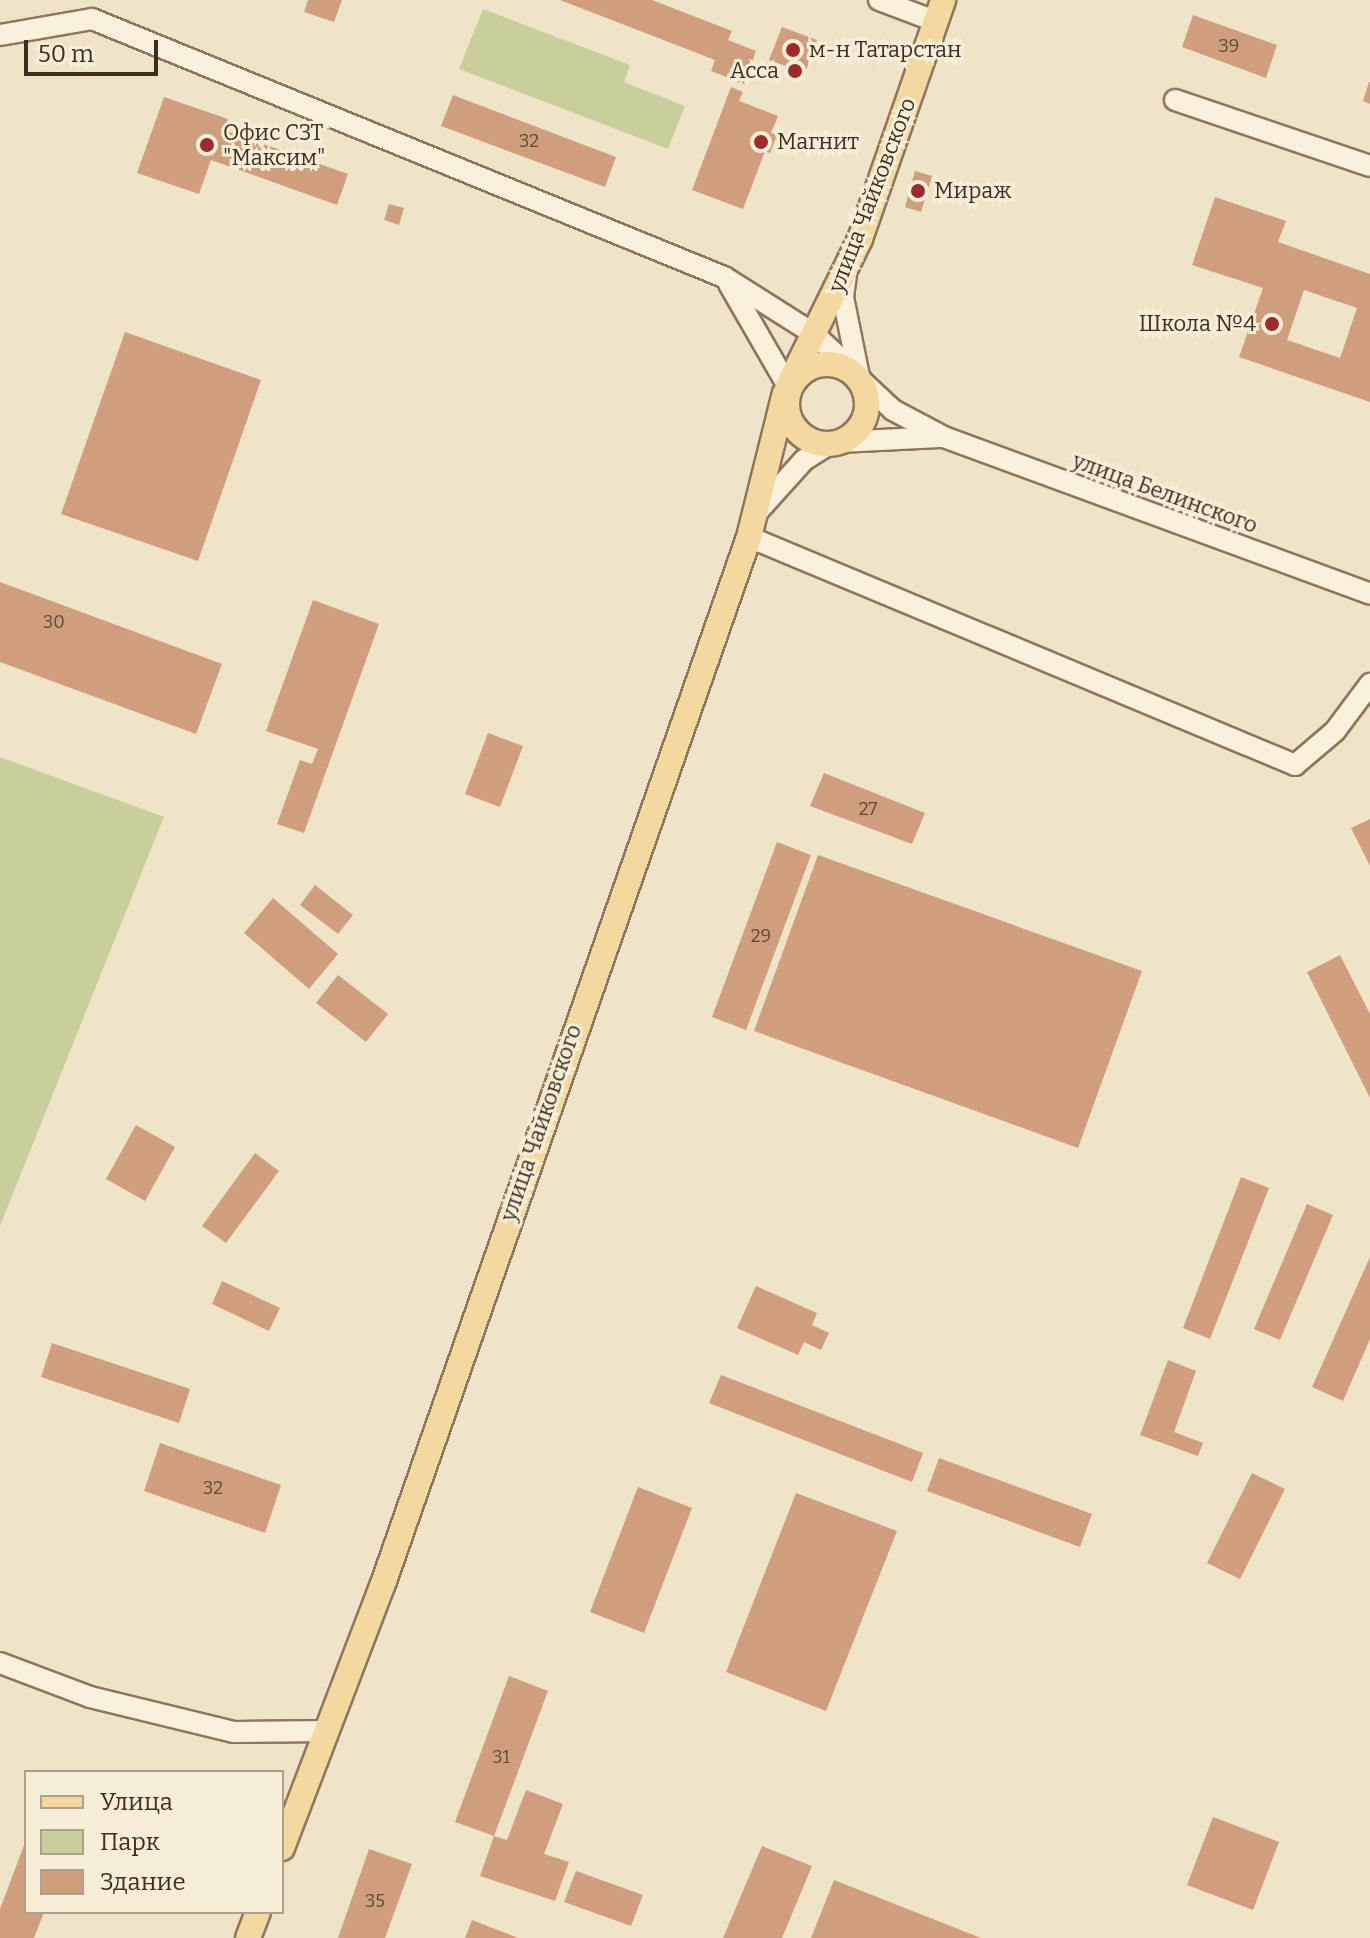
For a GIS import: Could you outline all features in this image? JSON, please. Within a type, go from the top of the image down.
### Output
[{"type":"main road","name":"улица Чайковского","points":[[284,1843],[327,1731],[759,510],[787,389],[846,275],[939,10]]},
{"type":"main road","points":[[822,364],[861,379],[866,415],[833,444],[792,424],[787,389],[822,364]]},
{"type":"main road","points":[[248,1938],[257,1914]]},
{"type":"street","points":[[879,0],[939,10]]},
{"type":"street","name":"улица Белинского","points":[[0,35],[92,19],[724,277],[814,334],[893,410],[944,437],[1370,594]]},
{"type":"street","points":[[1175,100],[1370,166]]},
{"type":"street","points":[[846,275],[843,297],[861,379]]},
{"type":"street","points":[[724,277],[787,389]]},
{"type":"street","points":[[759,510],[804,460],[833,444],[944,437]]},
{"type":"street","points":[[749,537],[1295,765],[1335,731],[1370,684]]},
{"type":"street","points":[[0,1663],[90,1697],[234,1732],[327,1731]]},
{"type":"green space","points":[[483,9],[630,65],[624,82],[685,106],[668,149],[459,69]]},
{"type":"green space","points":[[0,757],[164,817],[0,1226]]},
{"type":"building","points":[[308,0],[342,0],[334,22],[304,12]]},
{"type":"building","points":[[560,0],[652,0],[732,31],[728,40],[756,51],[744,84],[711,71],[715,60]]},
{"type":"building","points":[[1193,15],[1277,45],[1266,78],[1182,47]]},
{"type":"building","name":"м-н Татарстан","points":[[782,27],[817,40],[805,73],[769,60]]},
{"type":"building","points":[[1370,82],[1370,104],[1363,101]]},
{"type":"building","points":[[731,87],[743,92],[739,101],[778,116],[771,133],[777,135],[770,153],[765,151],[743,209],[692,190]]},
{"type":"building","points":[[453,95],[616,157],[605,187],[441,126]]},
{"type":"building","name":"Офис СЗТ \"Максим\"","points":[[164,97],[228,119],[224,130],[348,174],[337,205],[211,160],[199,194],[137,173]]},
{"type":"building","name":"Мираж","points":[[915,171],[932,176],[921,212],[905,207]]},
{"type":"building","name":"Школа №4","points":[[1215,197],[1286,221],[1278,242],[1370,274],[1370,402],[1239,357],[1263,288],[1192,265]],"holes":[[[1304,290],[1357,308],[1340,358],[1287,340]]]},
{"type":"building","points":[[389,204],[404,208],[399,225],[384,220]]},
{"type":"building","points":[[125,332],[261,380],[198,561],[61,514]]},
{"type":"building","points":[[0,582],[222,664],[196,734],[0,662]]},
{"type":"building","points":[[313,600],[379,624],[304,833],[277,824],[300,760],[312,764],[318,749],[266,731]]},
{"type":"building","points":[[488,733],[523,746],[500,807],[465,794]]},
{"type":"building","points":[[824,773],[925,813],[912,844],[810,806]]},
{"type":"building","points":[[1370,819],[1370,866],[1351,828]]},
{"type":"building","points":[[777,842],[811,855],[746,1030],[712,1017]]},
{"type":"building","points":[[818,855],[1142,971],[1078,1148],[754,1031]]},
{"type":"building","points":[[315,885],[353,915],[338,934],[300,905]]},
{"type":"building","points":[[273,898],[338,954],[309,989],[244,933]]},
{"type":"building","points":[[1340,955],[1370,1014],[1370,1098],[1307,972]]},
{"type":"building","points":[[338,975],[388,1014],[366,1042],[316,1003]]},
{"type":"building","points":[[136,1125],[175,1147],[145,1201],[106,1179]]},
{"type":"building","points":[[255,1153],[279,1171],[226,1243],[202,1226]]},
{"type":"building","points":[[1241,1177],[1269,1188],[1210,1339],[1183,1328]]},
{"type":"building","points":[[1307,1204],[1333,1215],[1280,1340],[1254,1329]]},
{"type":"building","points":[[1370,1257],[1370,1339],[1343,1401],[1312,1387]]},
{"type":"building","points":[[222,1281],[280,1308],[269,1331],[212,1304]]},
{"type":"building","points":[[756,1286],[817,1313],[812,1325],[829,1333],[821,1350],[804,1342],[798,1355],[737,1328]]},
{"type":"building","points":[[52,1343],[190,1389],[179,1423],[41,1377]]},
{"type":"building","points":[[1168,1360],[1196,1371],[1174,1432],[1203,1443],[1198,1456],[1140,1435]]},
{"type":"building","points":[[721,1375],[923,1453],[912,1482],[709,1403]]},
{"type":"building","points":[[160,1443],[281,1485],[265,1533],[144,1491]]},
{"type":"building","points":[[939,1458],[1092,1514],[1080,1547],[927,1491]]},
{"type":"building","points":[[1252,1473],[1285,1489],[1240,1579],[1207,1563]]},
{"type":"building","points":[[638,1487],[692,1508],[644,1633],[590,1612]]},
{"type":"building","points":[[796,1493],[897,1531],[826,1711],[726,1672]]},
{"type":"building","points":[[509,1676],[548,1691],[494,1836],[455,1822]]},
{"type":"building","points":[[526,1790],[563,1804],[544,1854],[569,1862],[555,1901],[480,1876],[494,1836],[507,1840]]},
{"type":"building","points":[[1213,1817],[1279,1842],[1253,1910],[1187,1885]]},
{"type":"building","points":[[24,1845],[24,1914],[43,1914],[34,1938],[0,1938],[0,1909]]},
{"type":"building","points":[[762,1846],[812,1866],[782,1938],[723,1938]]},
{"type":"building","points":[[369,1849],[412,1864],[385,1938],[338,1938]]},
{"type":"building","points":[[576,1871],[643,1895],[631,1926],[564,1902]]},
{"type":"building","points":[[834,1880],[981,1938],[811,1938]]},
{"type":"building","points":[[472,1920],[518,1938],[465,1938]]},
{"type":"place","name":"м-н Татарстан","points":[[793,50]]},
{"type":"place","name":"Acca","points":[[795,71]]},
{"type":"place","name":"Магнит","points":[[761,142]]},
{"type":"place","name":"Офис СЗТ \"Максим\"","points":[[207,145]]},
{"type":"place","name":"Мираж","points":[[918,191]]},
{"type":"place","name":"Школа №4","points":[[1272,324]]}]
